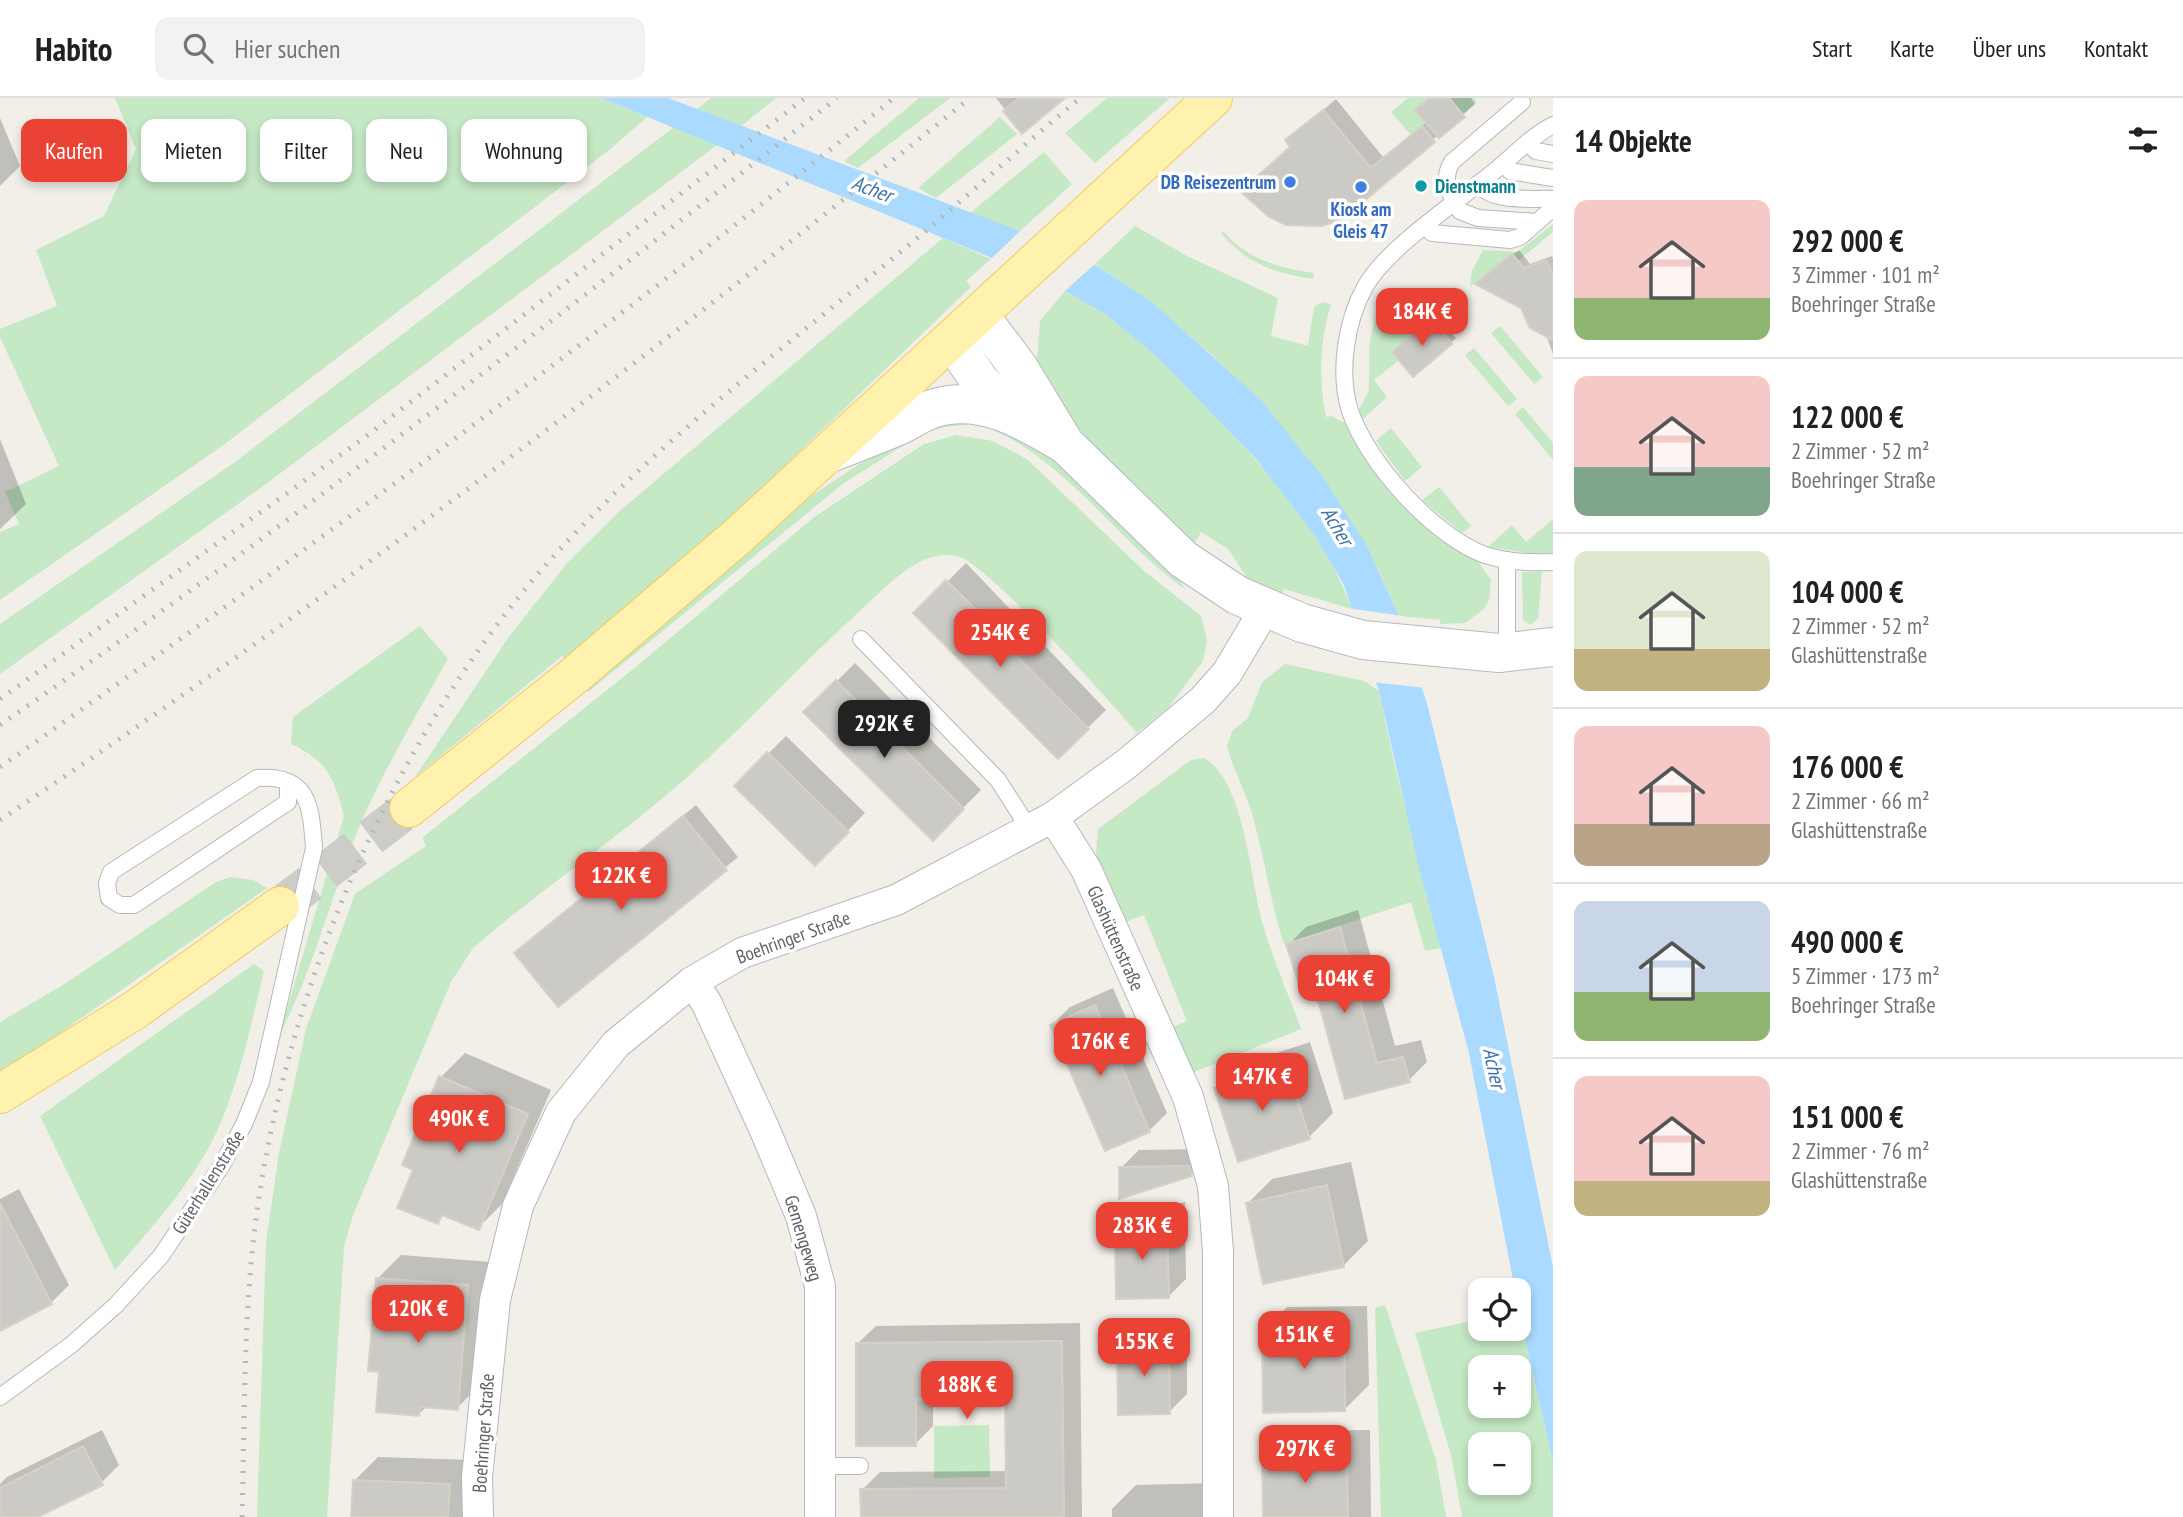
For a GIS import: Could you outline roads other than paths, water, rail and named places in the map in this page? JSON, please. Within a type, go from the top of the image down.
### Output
[{"type":"main road","points":[[409,808],[660,603],[1213,98]]},
{"type":"main road","points":[[0,1094],[135,1010],[280,906]]},
{"type":"street","points":[[965,327],[979,380],[1012,415]]},
{"type":"street","points":[[965,327],[1019,368],[1065,444],[1183,559],[1237,595],[1302,624],[1363,640],[1438,649],[1507,653],[1553,648]]},
{"type":"street","points":[[825,455],[948,405],[977,406],[1012,415],[1065,444]]},
{"type":"street","name":"Boehringer Straße","points":[[478,1517],[477,1477],[495,1300],[519,1206],[561,1112],[616,1044],[692,982],[741,953],[896,900],[1041,824],[1125,765],[1203,700],[1227,673],[1265,609]]},
{"type":"street","name":"Glashüttenstraße","points":[[1041,824],[1086,869],[1188,1097],[1213,1186],[1218,1252],[1217,1517]]},
{"type":"street","name":"Gemengeweg","points":[[692,982],[706,1002],[769,1140],[801,1216],[820,1286],[820,1517]]},
{"type":"lane","points":[[1522,102],[1449,165],[1448,186],[1460,211],[1478,218],[1537,222]]},
{"type":"lane","points":[[1553,125],[1375,271],[1356,308],[1347,354],[1349,406],[1368,446],[1397,486],[1416,506],[1457,540],[1485,555],[1507,560],[1553,562]]},
{"type":"lane","points":[[1529,143],[1536,151],[1553,154]]},
{"type":"lane","points":[[1504,164],[1510,171],[1527,176],[1553,178]]},
{"type":"lane","points":[[1478,184],[1484,192],[1499,196],[1553,199]]},
{"type":"lane","points":[[1426,227],[1432,233],[1510,240],[1520,237],[1553,208]]},
{"type":"lane","points":[[1507,560],[1507,653]]},
{"type":"lane","points":[[861,639],[1041,824]]},
{"type":"lane","points":[[277,777],[288,782],[288,802],[134,905],[120,905],[109,898],[107,883],[111,872],[257,778],[277,777]]},
{"type":"lane","name":"Güterhallenstraße","points":[[0,1397],[116,1306],[162,1256],[222,1165],[244,1124],[261,1082],[314,848],[311,809],[296,786],[288,782]]},
{"type":"lane","points":[[820,1466],[860,1466]]},
{"type":"water","name":"Acher","points":[[601,98],[668,98],[1020,231],[1088,260],[1153,303],[1261,400],[1325,480],[1367,546],[1399,616],[1428,707],[1494,977],[1553,1267],[1553,1462],[1531,1366],[1531,1355],[1529,1355],[1525,1341],[1531,1341],[1531,1278],[1513,1278],[1469,1053],[1419,868],[1379,691],[1344,585],[1315,536],[1256,459],[1156,356],[1107,315],[1065,291],[980,253]]},
{"type":"tunnel","points":[[280,906],[409,808]]},
{"type":"railway","points":[[0,699],[364,438],[805,98]]},
{"type":"railway","points":[[0,725],[319,497],[837,98]]},
{"type":"railway","points":[[0,767],[340,523],[564,357],[894,98]]},
{"type":"railway","points":[[0,820],[249,648],[493,470],[733,286],[970,98]]},
{"type":"railway","points":[[242,1517],[246,1360],[253,1243],[274,1119],[295,1034],[323,950],[357,866],[396,786],[440,708],[489,636],[543,568],[622,486],[706,411],[906,247],[1080,98]]},
{"type":"place","name":"DB Reisezentrum","points":[[1290,182]]},
{"type":"place","name":"Dienstmann","points":[[1421,186]]},
{"type":"place","name":"Kiosk am Gleis 47","points":[[1361,187]]}]
